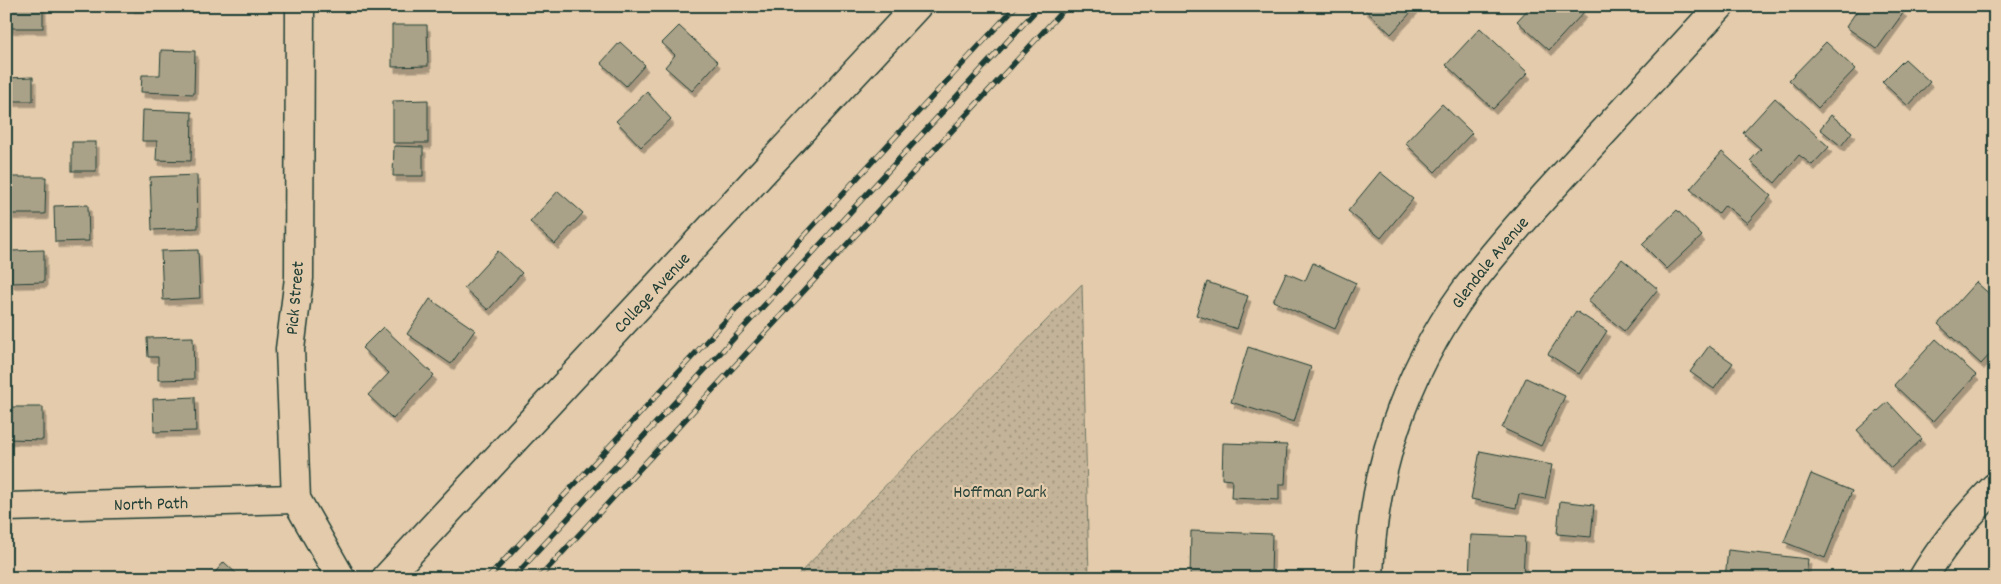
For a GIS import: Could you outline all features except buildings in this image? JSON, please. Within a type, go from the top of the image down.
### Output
[{"type":"street","name":"Pick Street","points":[[300,6],[298,278],[290,349],[296,499],[341,578]]},
{"type":"street","name":"College Avenue","points":[[386,578],[917,6]]},
{"type":"street","name":"Glendale Avenue","points":[[1368,578],[1374,507],[1384,460],[1398,414],[1443,324],[1465,292],[1506,240],[1720,6]]},
{"type":"street","points":[[1923,578],[1970,514],[1995,486]]},
{"type":"street","name":"North Path","points":[[6,507],[296,499]]},
{"type":"green space","name":"Hoffman Park","points":[[1082,284],[1089,578],[795,578]]},
{"type":"railway","points":[[488,578],[1016,6]]},
{"type":"railway","points":[[513,578],[1040,6]]},
{"type":"railway","points":[[539,578],[1067,6]]}]
